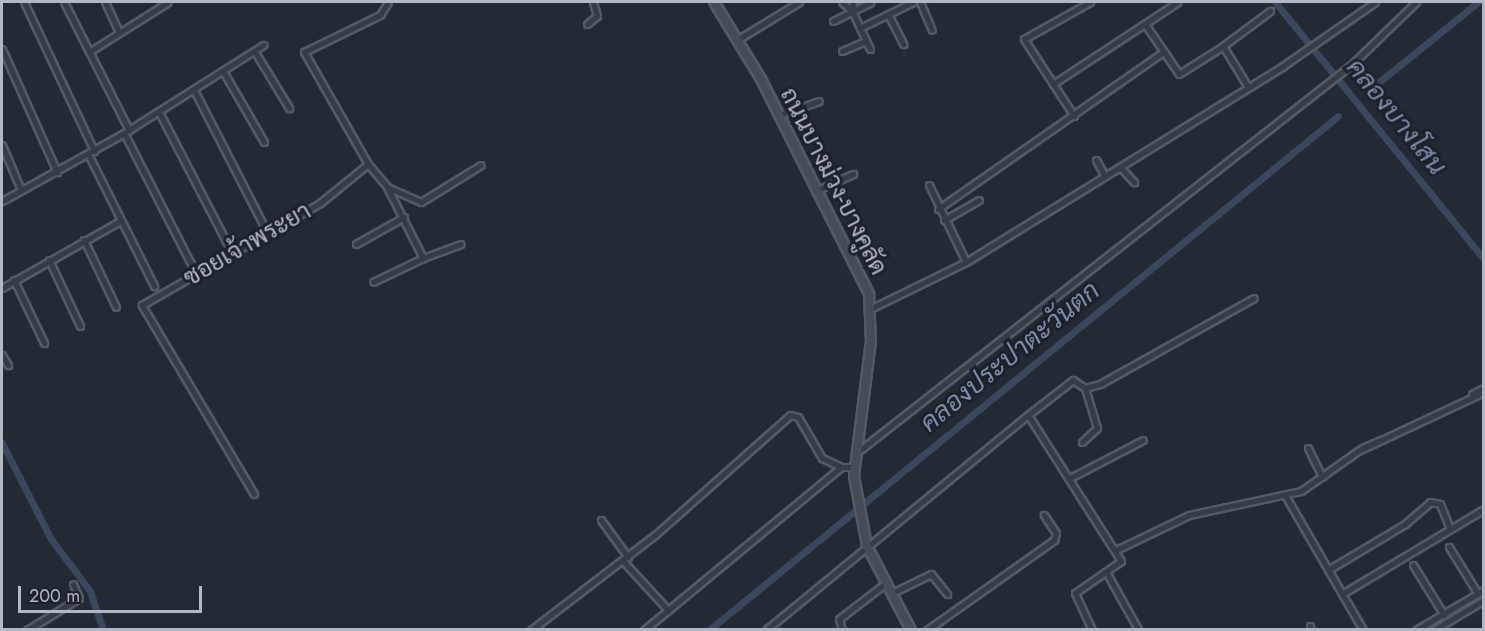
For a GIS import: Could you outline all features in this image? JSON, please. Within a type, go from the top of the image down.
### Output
[{"type":"street","points":[[24,2],[120,221],[154,286]]},
{"type":"street","points":[[64,2],[191,264]]},
{"type":"street","points":[[105,2],[118,30]]},
{"type":"street","points":[[89,52],[118,30],[168,2]]},
{"type":"street","points":[[388,2],[380,15],[304,52],[368,164],[387,188],[404,216],[423,258]]},
{"type":"street","points":[[587,24],[597,16],[593,2]]},
{"type":"street","name":"ถนนบางม่วง-บางคูลัด","points":[[714,2],[779,115],[815,191],[866,286],[870,309],[854,472],[866,543],[911,630]]},
{"type":"street","points":[[737,40],[800,2]]},
{"type":"street","points":[[842,2],[852,11],[870,49]]},
{"type":"street","points":[[852,11],[853,2]]},
{"type":"street","points":[[833,21],[871,2]]},
{"type":"street","points":[[860,28],[913,2]]},
{"type":"street","points":[[920,2],[932,30]]},
{"type":"street","points":[[1074,116],[1025,37],[1090,2]]},
{"type":"street","points":[[1053,84],[1178,2]]},
{"type":"street","points":[[870,309],[966,262],[1306,51],[1375,2]]},
{"type":"street","points":[[854,455],[1351,65],[1416,2]]},
{"type":"street","points":[[1146,24],[1179,74],[1223,46],[1270,11]]},
{"type":"street","points":[[888,14],[903,44]]},
{"type":"street","points":[[842,51],[866,41]]},
{"type":"street","points":[[2,201],[57,172],[159,112],[263,45]]},
{"type":"street","points":[[1223,46],[1248,87]]},
{"type":"street","points":[[2,49],[57,172]]},
{"type":"street","points":[[255,52],[289,108]]},
{"type":"street","points":[[938,209],[1163,52]]},
{"type":"street","points":[[223,72],[264,142]]},
{"type":"street","points":[[194,90],[263,224]]},
{"type":"street","points":[[779,115],[819,101]]},
{"type":"street","points":[[159,112],[227,243]]},
{"type":"street","points":[[2,145],[21,190]]},
{"type":"street","points":[[1096,160],[1105,176]]},
{"type":"street","name":"ซอยเจ้าพระยา","points":[[254,494],[142,305],[320,203],[368,164]]},
{"type":"street","points":[[387,188],[421,202],[481,165]]},
{"type":"street","points":[[1120,167],[1134,182]]},
{"type":"street","points":[[815,191],[853,174]]},
{"type":"street","points":[[929,185],[938,209],[966,262]]},
{"type":"street","points":[[944,220],[979,200]]},
{"type":"street","points":[[356,244],[404,216]]},
{"type":"street","points":[[2,288],[120,221]]},
{"type":"street","points":[[84,240],[116,307]]},
{"type":"street","points":[[373,282],[423,258],[461,244]]},
{"type":"street","points":[[49,260],[80,326]]},
{"type":"street","points":[[14,280],[44,343]]},
{"type":"street","points":[[1085,388],[1254,298]]},
{"type":"street","points":[[2,355],[8,365]]},
{"type":"street","points":[[766,630],[866,543],[1074,380],[1085,388],[1097,428],[1082,442]]},
{"type":"street","points":[[1116,550],[1189,515],[1286,497],[1322,477],[1359,451],[1484,390]]},
{"type":"street","points":[[531,630],[626,559],[792,414],[822,458],[854,472]]},
{"type":"street","points":[[1028,415],[1116,550],[1120,562],[1074,595],[1092,630]]},
{"type":"street","points":[[1070,478],[1143,440]]},
{"type":"street","points":[[1308,448],[1322,477]]},
{"type":"street","points":[[644,630],[841,467]]},
{"type":"street","points":[[1286,497],[1363,630]]},
{"type":"street","points":[[1328,570],[1405,524],[1430,502],[1440,504],[1450,529]]},
{"type":"street","points":[[1342,594],[1484,509]]},
{"type":"street","points":[[927,630],[1054,540],[1056,532],[1044,514]]},
{"type":"street","points":[[601,520],[626,559],[668,610]]},
{"type":"street","points":[[1416,630],[1481,592],[1449,547]]},
{"type":"street","points":[[1413,565],[1444,615]]},
{"type":"street","points":[[1106,572],[1138,629]]},
{"type":"street","points":[[892,593],[931,574],[948,594]]},
{"type":"street","points":[[842,630],[839,619],[886,583]]},
{"type":"street","points":[[27,630],[77,600],[74,584]]},
{"type":"street","points":[[1434,630],[1484,600]]},
{"type":"waterway","name":"คลองบางโสน","points":[[1275,2],[1484,259]]},
{"type":"waterway","name":"คลองประปาตะวันตก","points":[[1379,82],[1478,2]]},
{"type":"waterway","name":"คลองประปาตะวันตก","points":[[709,630],[1338,116]]},
{"type":"waterway","points":[[2,443],[51,539],[90,591],[103,630]]}]
